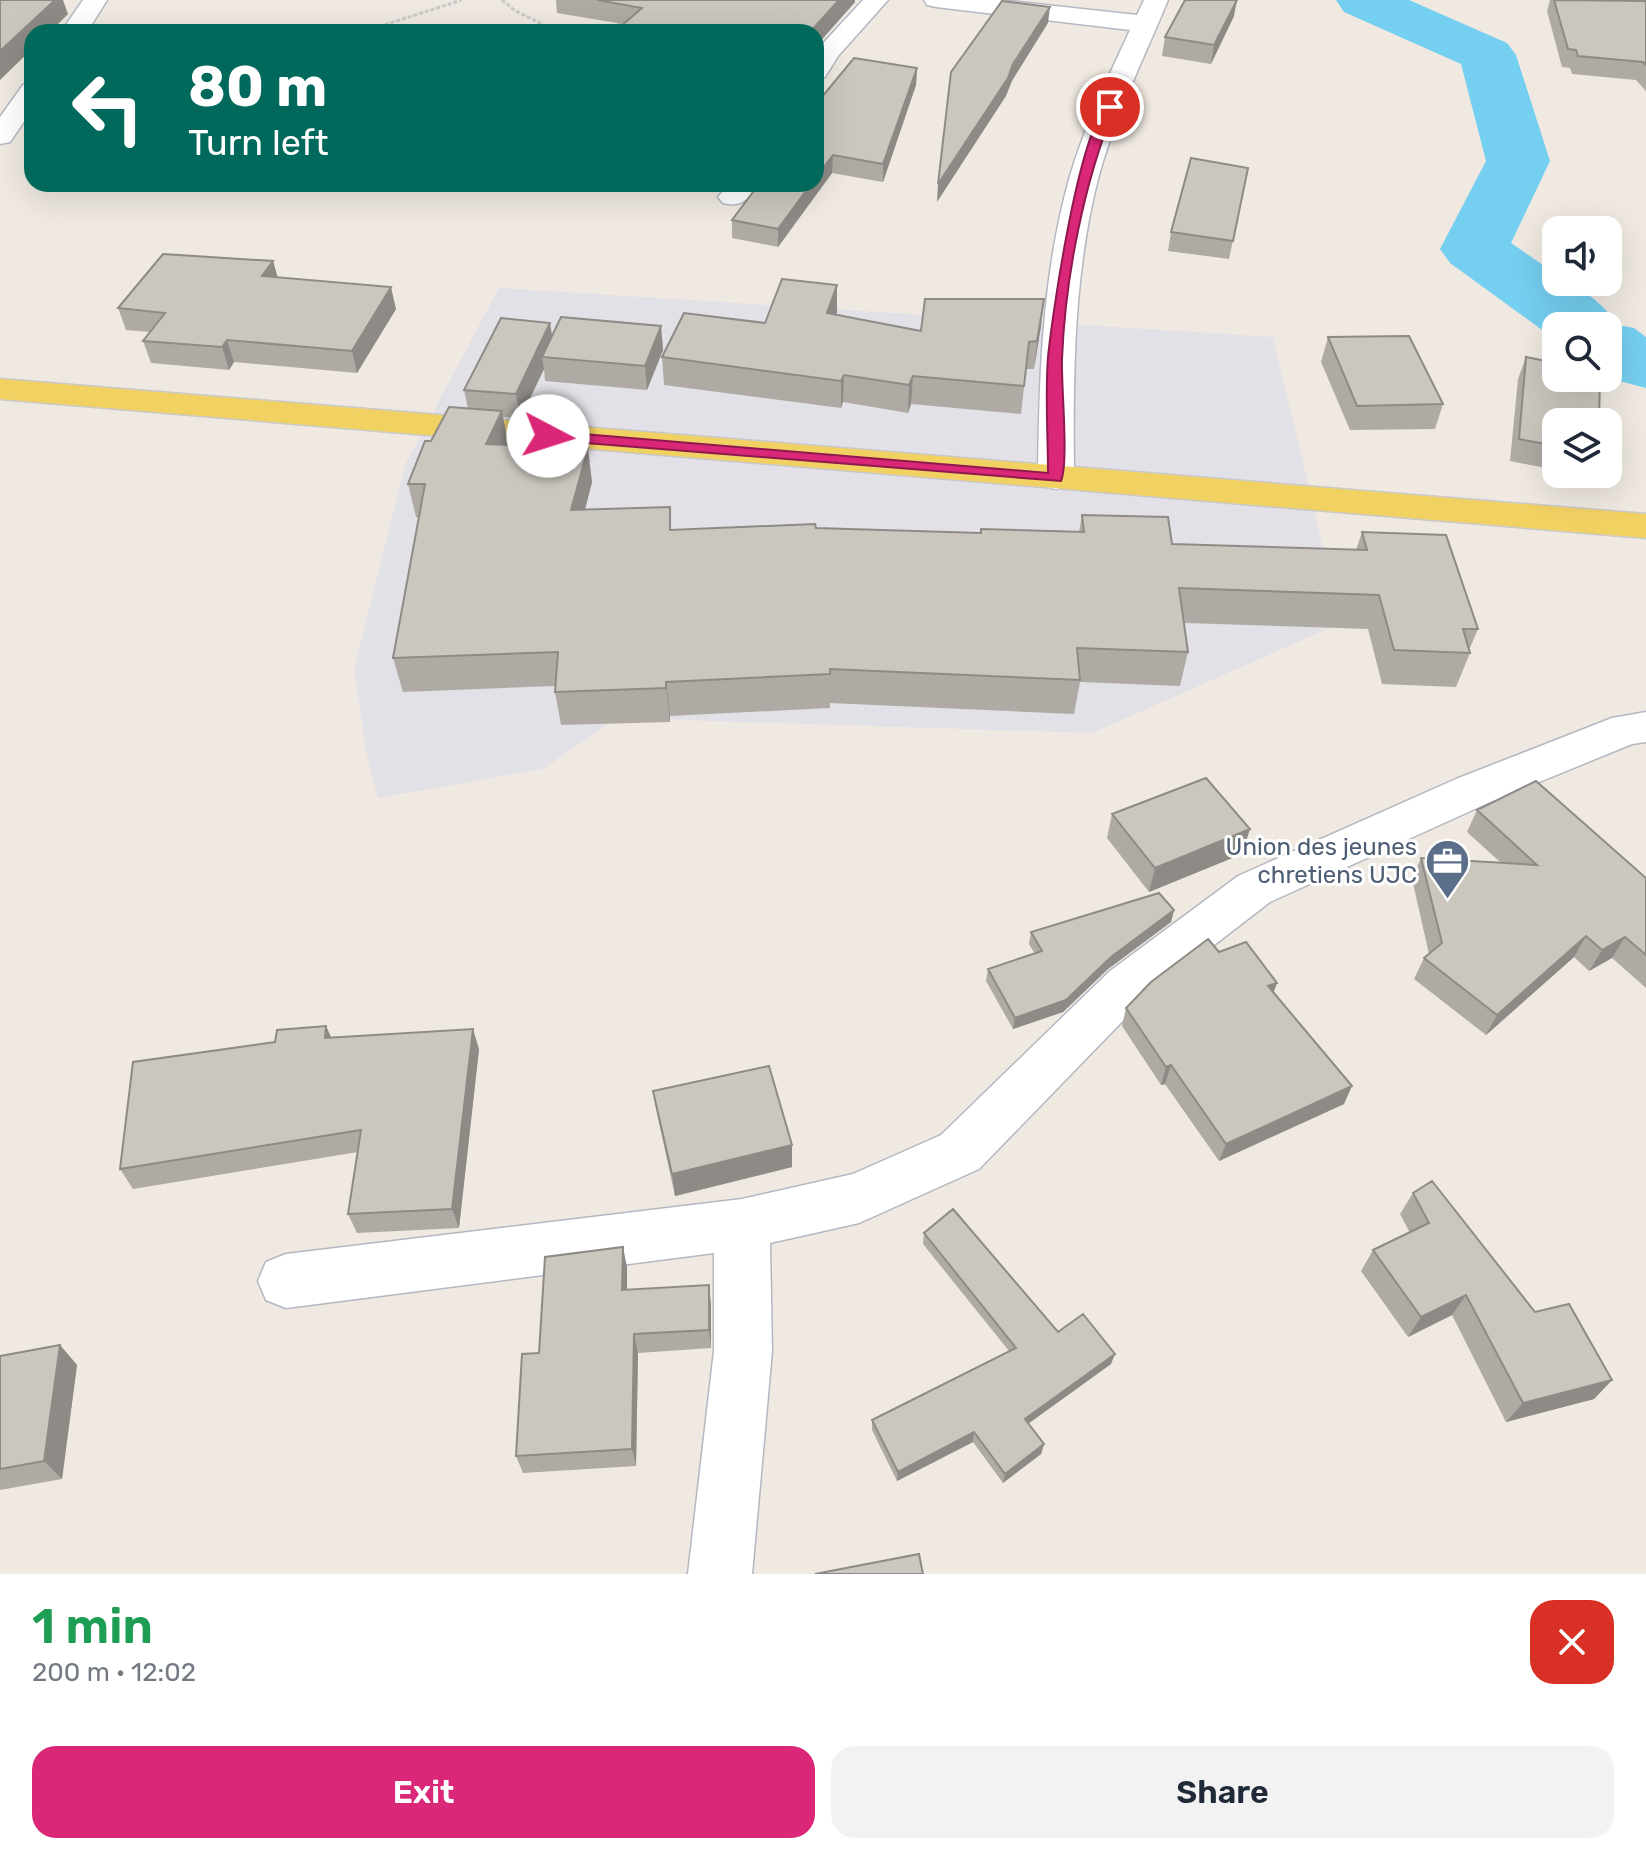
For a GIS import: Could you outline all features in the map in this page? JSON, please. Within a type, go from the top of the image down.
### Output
[{"type":"main road","points":[[0,389],[1646,526]]},
{"type":"street","points":[[79,24],[95,0]]},
{"type":"street","points":[[824,58],[876,0]]},
{"type":"street","points":[[936,0],[1151,12],[1098,135],[1071,232],[1055,358],[1056,478]]},
{"type":"street","points":[[0,136],[24,102]]},
{"type":"street","points":[[286,1281],[742,1224],[859,1198],[960,1152],[1127,985],[1254,889],[1472,791],[1627,729],[1646,727]]},
{"type":"street","points":[[720,1574],[743,1351],[742,1224]]},
{"type":"path","points":[[387,24],[462,0]]},
{"type":"path","points":[[502,0],[508,8],[550,24]]},
{"type":"path","points":[[619,24],[632,14]]},
{"type":"shaded area","points":[[499,288],[1273,337],[1341,623],[1092,733],[616,718],[543,769],[378,798],[366,751],[354,669],[405,465]]},
{"type":"building","points":[[0,0],[55,0],[29,24],[24,24],[24,29],[0,51]]},
{"type":"building","points":[[597,0],[839,0],[817,24],[623,24],[642,8]]},
{"type":"building","points":[[1185,0],[1237,0],[1214,45],[1165,37]]},
{"type":"building","points":[[1554,0],[1646,1],[1646,65],[1643,62],[1578,56],[1576,50],[1568,49]]},
{"type":"building","points":[[1002,1],[1050,7],[1013,64],[1008,78],[938,184],[951,72]]},
{"type":"building","points":[[854,58],[917,68],[883,164],[833,155],[824,167],[824,94]]},
{"type":"building","points":[[1191,158],[1248,168],[1233,241],[1171,232]]},
{"type":"building","points":[[753,192],[805,192],[778,229],[732,220]]},
{"type":"building","points":[[163,254],[273,261],[262,276],[391,287],[352,351],[227,340],[222,347],[143,341],[165,313],[118,308]]},
{"type":"building","points":[[782,279],[837,285],[827,313],[921,331],[925,299],[1044,299],[1037,341],[1029,342],[1024,386],[913,376],[909,385],[844,375],[841,381],[662,357],[684,313],[765,323]]},
{"type":"building","points":[[561,317],[661,326],[645,366],[542,357]]},
{"type":"building","points":[[501,318],[550,323],[516,394],[464,390]]},
{"type":"building","points":[[1409,336],[1443,404],[1357,406],[1328,337]]},
{"type":"building","points":[[1526,357],[1542,360],[1542,392],[1600,392],[1599,408],[1542,408],[1542,443],[1519,439]]},
{"type":"building","points":[[449,407],[502,411],[486,444],[588,448],[571,510],[670,507],[670,530],[815,524],[816,528],[981,533],[981,529],[1084,532],[1082,515],[1168,517],[1172,544],[1367,550],[1362,532],[1446,535],[1478,629],[1463,629],[1470,653],[1394,650],[1379,595],[1179,588],[1188,652],[1077,648],[1080,680],[830,669],[830,674],[666,682],[666,688],[555,692],[558,652],[393,658],[425,484],[408,484],[425,441],[431,441]]},
{"type":"building","points":[[1206,778],[1250,829],[1155,868],[1112,814]]},
{"type":"building","points":[[1536,781],[1646,878],[1646,955],[1625,937],[1602,950],[1586,936],[1497,1015],[1424,958],[1442,943],[1421,858],[1537,865],[1477,810]]},
{"type":"building","points":[[1159,893],[1174,910],[1111,957],[1066,1000],[1015,1018],[988,969],[1042,951],[1031,932]]},
{"type":"building","points":[[1208,939],[1219,952],[1246,942],[1277,983],[1268,986],[1352,1086],[1226,1144],[1171,1065],[1166,1067],[1126,1008],[1151,982]]},
{"type":"building","points":[[326,1026],[325,1038],[473,1029],[452,1209],[348,1214],[361,1130],[120,1169],[133,1062],[275,1042],[277,1030]]},
{"type":"building","points":[[769,1066],[792,1145],[672,1174],[653,1091]]},
{"type":"building","points":[[1432,1181],[1535,1312],[1569,1304],[1612,1380],[1523,1403],[1466,1295],[1421,1317],[1373,1250],[1429,1223],[1413,1193]]},
{"type":"building","points":[[953,1209],[1058,1332],[1083,1314],[1115,1354],[1025,1419],[1044,1444],[1005,1474],[974,1432],[898,1472],[872,1420],[1016,1348],[924,1233]]},
{"type":"building","points":[[623,1247],[622,1290],[709,1285],[709,1330],[634,1334],[632,1449],[516,1456],[522,1354],[539,1353],[545,1257]]},
{"type":"building","points":[[60,1345],[44,1461],[0,1469],[0,1356]]},
{"type":"building","points":[[919,1554],[923,1574],[815,1574]]},
{"type":"waterway","points":[[1363,0],[1487,55],[1518,161],[1474,249],[1563,312]]},
{"type":"waterway","points":[[1622,354],[1646,366]]},
{"type":"place","name":"Union des jeunes chretiens UJC","points":[[1448,900]]},
{"type":"route","points":[[548,436],[1056,478],[1055,358],[1071,232],[1098,135],[1110,107]]}]
